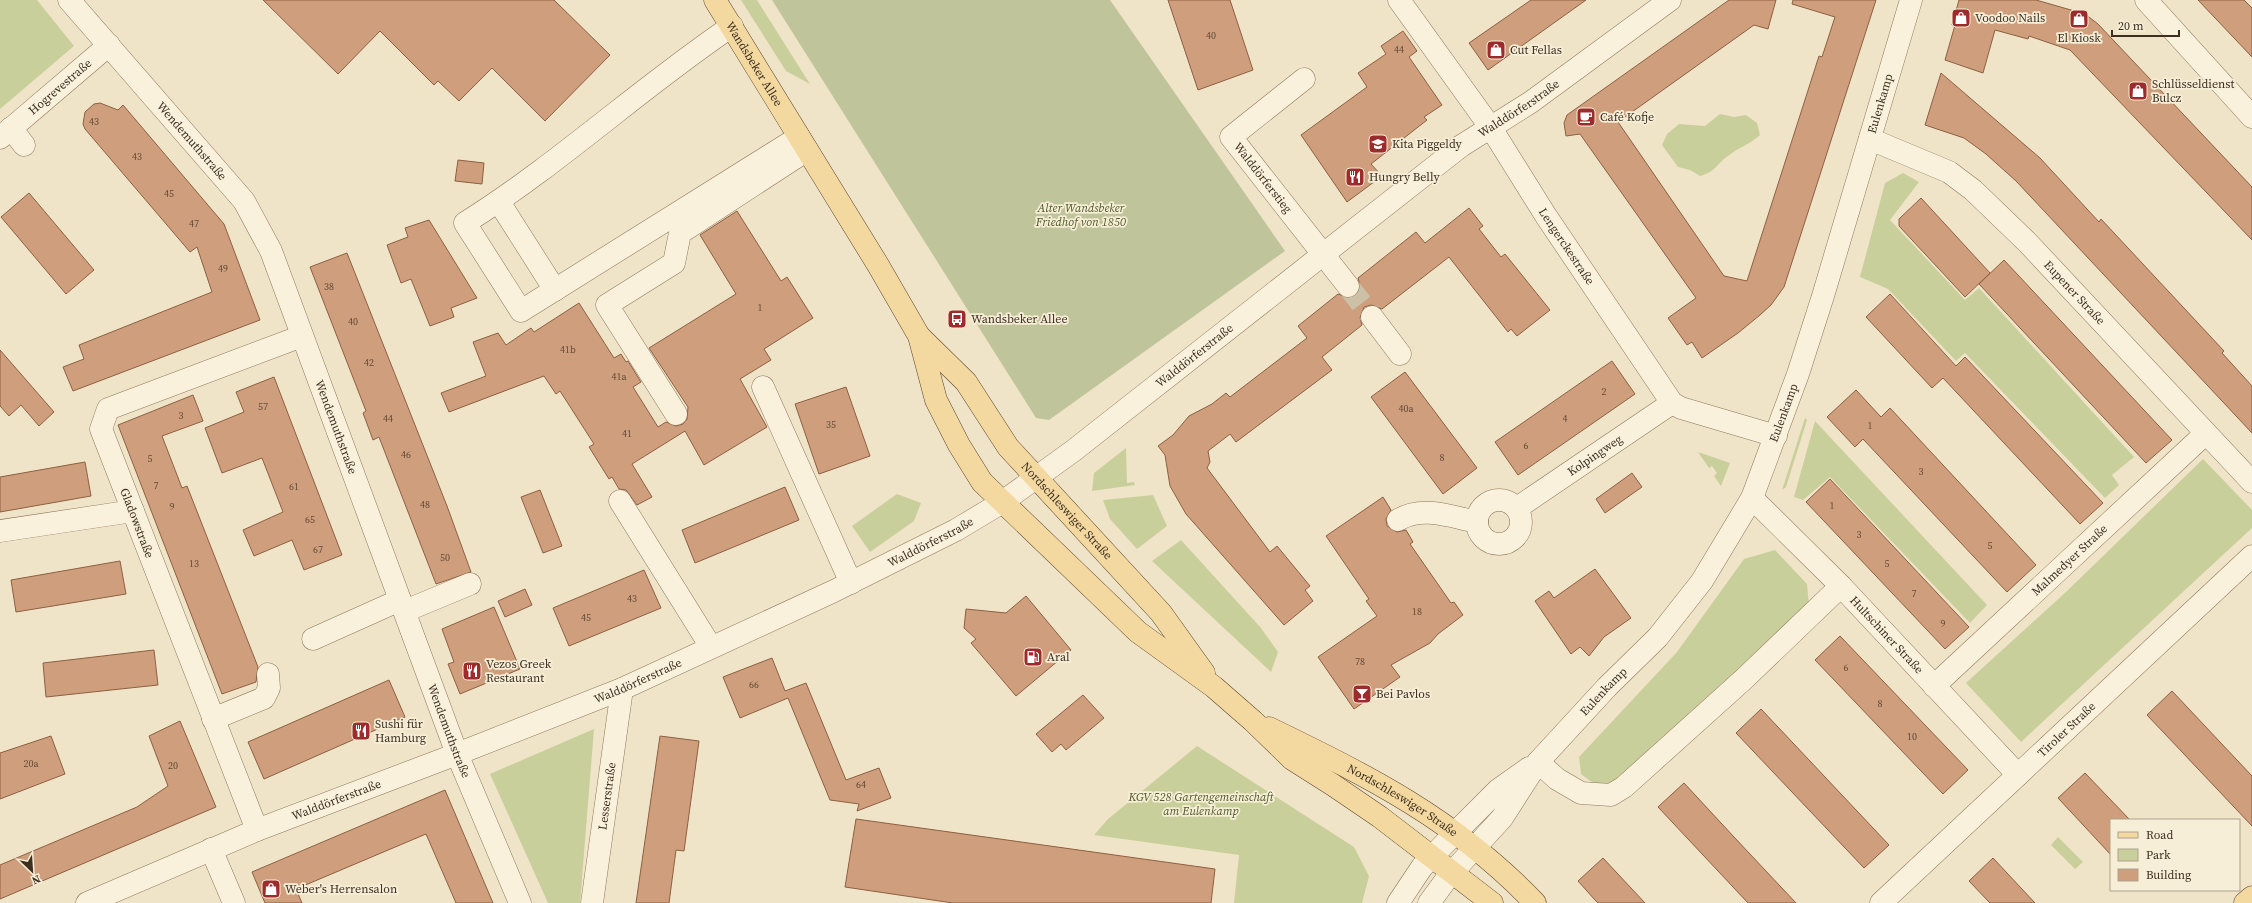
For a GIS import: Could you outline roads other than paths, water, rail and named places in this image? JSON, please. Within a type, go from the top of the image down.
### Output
[{"type":"main road","name":"Wandsbeker Allee","points":[[714,0],[732,26],[878,265],[918,336],[936,400],[944,417],[970,464],[982,482],[1002,503]]},
{"type":"main road","name":"Nordschleswiger Straße","points":[[918,336],[966,382],[1008,447],[1161,613],[1214,687]]},
{"type":"main road","name":"Nordschleswiger Straße","points":[[1002,503],[1138,632],[1214,687],[1253,721],[1292,759],[1334,785],[1432,856],[1492,903]]},
{"type":"main road","name":"Nordschleswiger Straße","points":[[1253,721],[1354,769],[1418,806],[1456,832],[1476,848],[1517,884],[1535,903]]},
{"type":"main road","points":[[2245,903],[2252,897]]},
{"type":"street","name":"Wendemuthstraße","points":[[69,0],[244,201],[271,251],[457,754],[520,903]]},
{"type":"street","name":"Lengerckestraße","points":[[1400,0],[1490,128],[1546,216],[1672,403]]},
{"type":"street","name":"Eulenkamp","points":[[1429,903],[1453,872],[1502,818],[1538,762],[1608,687],[1658,637],[1702,581],[1752,498],[1776,436],[1823,296],[1911,0]]},
{"type":"street","points":[[2146,0],[2252,117]]},
{"type":"street","name":"Walddörferstraße","points":[[87,903],[258,830],[622,689],[851,583],[956,530],[1002,503],[1036,478],[1461,146],[1531,102],[1659,4]]},
{"type":"street","points":[[732,26],[690,55],[499,202],[466,223],[521,311],[803,144]]},
{"type":"street","name":"Hogrevestraße","points":[[24,145],[5,133],[109,45]]},
{"type":"street","name":"Walddörferstieg","points":[[1304,79],[1231,137],[1324,253]]},
{"type":"street","name":"Eupener Straße","points":[[1870,139],[1948,172],[1973,190],[2027,242],[2205,434],[2252,482]]},
{"type":"street","points":[[676,414],[607,305],[674,263],[680,233],[803,144]]},
{"type":"street","points":[[499,202],[555,290]]},
{"type":"street","points":[[1324,253],[1348,286]]},
{"type":"street","points":[[1372,317],[1400,354]]},
{"type":"street","name":"Gladowstraße","points":[[258,830],[213,719],[101,429],[108,409],[302,336]]},
{"type":"street","points":[[763,387],[851,583]]},
{"type":"street","points":[[1672,403],[1681,408],[1776,436]]},
{"type":"street","name":"Kolpingweg","points":[[1517,508],[1672,403]]},
{"type":"street","name":"Malmedyer Straße","points":[[1934,686],[2205,434]]},
{"type":"street","name":"Hultschiner Straße","points":[[1752,498],[1841,586],[2018,775]]},
{"type":"street","points":[[1506,500],[1517,508],[1522,523],[1520,530],[1510,541],[1503,544],[1488,541],[1478,529],[1477,522],[1481,509],[1492,501],[1506,500]]},
{"type":"street","points":[[620,501],[711,647]]},
{"type":"street","points":[[0,531],[133,511]]},
{"type":"street","points":[[1398,520],[1415,512],[1430,513],[1477,522]]},
{"type":"street","name":"Tiroler Straße","points":[[1881,903],[2252,556]]},
{"type":"street","points":[[313,639],[402,605],[470,584]]},
{"type":"street","points":[[1538,762],[1557,779],[1581,793],[1611,795],[1624,787],[1744,679],[1841,586]]},
{"type":"street","points":[[213,719],[264,698],[269,688],[268,674]]},
{"type":"street","name":"Lesserstraße","points":[[592,903],[622,689]]},
{"type":"street","name":"Eulenkamp","points":[[1398,903],[1410,883],[1432,856],[1498,790],[1538,762]]},
{"type":"street","points":[[211,849],[234,903]]},
{"type":"tunnel","points":[[1348,286],[1372,317]]},
{"type":"place","name":"Voodoo Nails","points":[[1961,18]]},
{"type":"place","name":"El Kiosk","points":[[2079,19]]},
{"type":"place","name":"Cut Fellas","points":[[1496,50]]},
{"type":"place","name":"Schlüsseldienst Bulcz","points":[[2138,91]]},
{"type":"place","name":"Café Kofje","points":[[1586,117]]},
{"type":"place","name":"Kita Piggeldy","points":[[1378,144]]},
{"type":"place","name":"Hungry Belly","points":[[1355,177]]},
{"type":"place","name":"Wandsbeker Allee","points":[[957,319]]},
{"type":"place","name":"Aral","points":[[1033,657]]},
{"type":"place","name":"Vezos Greek Restaurant","points":[[472,671]]},
{"type":"place","name":"Bei Pavlos","points":[[1362,694]]},
{"type":"place","name":"Sushi für Hamburg","points":[[361,731]]},
{"type":"place","name":"Weber's Herrensalon","points":[[271,889]]},
{"type":"park label","name":"Alter Wandsbeker Friedhof von 1850","points":[[1081,215]]},
{"type":"park label","name":"KGV 528 Gartengemeinschaft am Eulenkamp","points":[[1201,804]]}]
